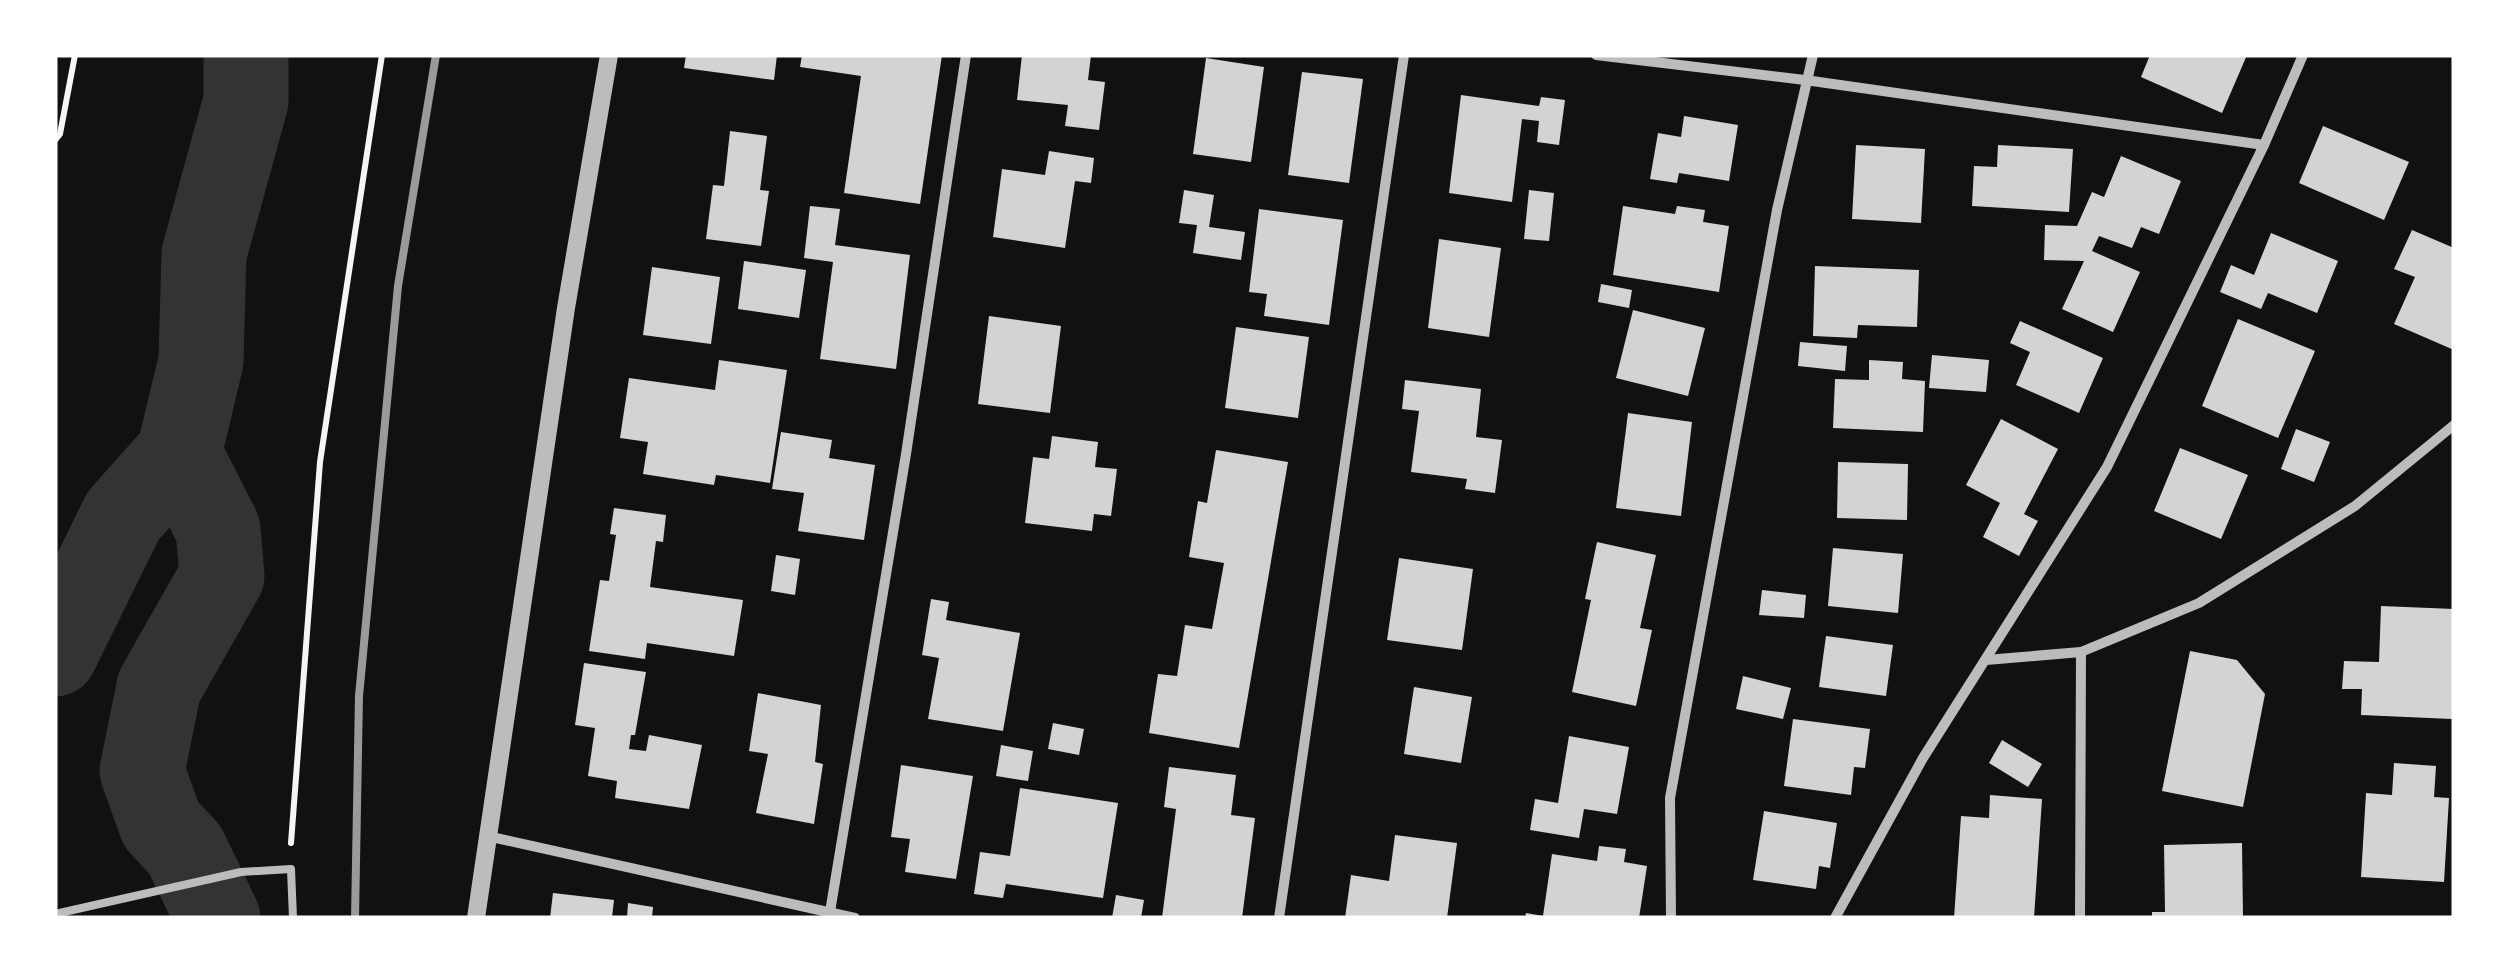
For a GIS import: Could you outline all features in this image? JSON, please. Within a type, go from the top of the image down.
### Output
[{"type":"street","points":[[476,918],[563,326],[609,55]]},
{"type":"street","points":[[829,915],[906,454],[966,55]]},
{"type":"street","points":[[1280,918],[1404,55]]},
{"type":"street","points":[[1596,55],[1805,80],[2264,145]]},
{"type":"street","points":[[1671,918],[1670,798],[1777,210],[1813,55]]},
{"type":"street","points":[[1835,918],[1923,758],[2107,467],[2264,145],[2303,55]]},
{"type":"street","points":[[1986,660],[2080,652],[2199,603],[2355,506],[2454,425]]},
{"type":"street","points":[[2080,652],[2080,918]]},
{"type":"street","points":[[486,836],[855,918]]},
{"type":"lane","points":[[55,914],[241,872],[291,870],[293,918]]},
{"type":"path","points":[[55,140],[60,134],[76,55]]},
{"type":"path","points":[[291,870],[320,462],[382,55]]},
{"type":"building","points":[[686,55],[777,55],[774,80],[684,68]]},
{"type":"building","points":[[802,55],[942,55],[920,204],[844,193],[861,76],[800,67]]},
{"type":"building","points":[[1022,55],[1091,55],[1088,80],[1105,82],[1099,130],[1065,126],[1068,105],[1017,100]]},
{"type":"building","points":[[2150,55],[2247,55],[2222,113],[2141,77]]},
{"type":"building","points":[[1206,58],[1264,67],[1251,162],[1193,154]]},
{"type":"building","points":[[1302,72],[1363,79],[1349,183],[1288,175]]},
{"type":"building","points":[[1461,95],[1539,106],[1541,97],[1565,100],[1559,145],[1537,142],[1539,121],[1522,119],[1512,202],[1449,193]]},
{"type":"building","points":[[1684,116],[1738,125],[1729,181],[1679,173],[1677,183],[1650,179],[1658,133],[1681,137]]},
{"type":"building","points":[[2323,126],[2409,162],[2384,220],[2299,183]]},
{"type":"building","points":[[730,131],[767,136],[760,190],[769,191],[761,246],[706,239],[713,185],[724,186]]},
{"type":"building","points":[[1856,145],[1925,149],[1921,223],[1852,219]]},
{"type":"building","points":[[1998,145],[2073,149],[2069,212],[1972,206],[1974,166],[1997,167]]},
{"type":"building","points":[[1049,151],[1094,158],[1091,183],[1075,181],[1065,248],[993,237],[1002,169],[1045,175]]},
{"type":"building","points":[[2121,156],[2181,181],[2159,234],[2141,227],[2132,248],[2099,236],[2092,251],[2140,272],[2113,332],[2062,309],[2084,261],[2044,260],[2045,225],[2077,226],[2092,192],[2104,197]]},
{"type":"building","points":[[1184,190],[1214,195],[1209,227],[1245,232],[1241,260],[1193,253],[1197,225],[1179,223]]},
{"type":"building","points":[[1529,190],[1554,193],[1549,241],[1524,239]]},
{"type":"building","points":[[810,206],[840,209],[835,245],[910,255],[896,369],[820,359],[833,262],[804,258]]},
{"type":"building","points":[[1623,206],[1675,214],[1677,206],[1705,210],[1703,222],[1729,226],[1719,292],[1613,275]]},
{"type":"building","points":[[1259,209],[1343,220],[1329,325],[1264,316],[1267,294],[1249,292]]},
{"type":"building","points":[[2412,230],[2454,248],[2454,350],[2394,324],[2415,277],[2394,269]]},
{"type":"building","points":[[2271,233],[2338,261],[2317,313],[2268,293],[2261,309],[2220,292],[2231,265],[2254,275]]},
{"type":"building","points":[[1439,239],[1501,248],[1489,337],[1428,328]]},
{"type":"building","points":[[744,261],[806,270],[799,318],[738,309]]},
{"type":"building","points":[[1815,266],[1919,270],[1917,327],[1858,325],[1857,338],[1813,336]]},
{"type":"building","points":[[652,267],[720,277],[711,344],[643,335]]},
{"type":"building","points":[[1601,284],[1632,290],[1629,308],[1598,302]]},
{"type":"building","points":[[1633,310],[1705,328],[1688,396],[1616,378]]},
{"type":"building","points":[[989,316],[1061,326],[1050,413],[978,404]]},
{"type":"building","points":[[2238,319],[2315,351],[2278,438],[2202,406]]},
{"type":"building","points":[[2020,321],[2103,358],[2079,413],[2016,385],[2030,352],[2010,343]]},
{"type":"building","points":[[1236,327],[1309,337],[1298,418],[1225,408]]},
{"type":"building","points":[[1800,342],[1847,346],[1845,371],[1798,366]]},
{"type":"building","points":[[1932,355],[1989,360],[1986,392],[1929,388]]},
{"type":"building","points":[[719,360],[787,370],[770,483],[716,475],[714,485],[643,474],[648,442],[620,438],[629,378],[715,390]]},
{"type":"building","points":[[1869,360],[1903,362],[1902,379],[1925,381],[1923,432],[1833,428],[1835,379],[1869,380]]},
{"type":"building","points":[[1405,380],[1481,389],[1476,437],[1502,440],[1495,493],[1465,489],[1467,479],[1411,472],[1419,411],[1402,409]]},
{"type":"building","points":[[1628,413],[1692,422],[1681,516],[1616,508]]},
{"type":"building","points":[[2001,419],[2058,449],[2024,514],[2038,521],[2019,556],[1983,537],[2000,503],[1966,485]]},
{"type":"building","points":[[2296,429],[2330,442],[2314,482],[2281,469]]},
{"type":"building","points":[[781,432],[832,440],[829,458],[875,465],[864,540],[798,531],[804,493],[772,489]]},
{"type":"building","points":[[1052,436],[1098,442],[1095,467],[1117,469],[1111,516],[1094,514],[1092,531],[1025,523],[1033,457],[1049,459]]},
{"type":"building","points":[[2180,448],[2248,475],[2221,539],[2154,511]]},
{"type":"building","points":[[1216,450],[1288,462],[1239,748],[1149,733],[1158,674],[1177,676],[1185,625],[1212,629],[1224,563],[1189,557],[1198,501],[1207,503]]},
{"type":"building","points":[[1838,462],[1908,464],[1907,520],[1837,518]]},
{"type":"building","points":[[614,508],[666,515],[663,542],[656,541],[650,587],[743,600],[734,656],[647,643],[645,659],[589,651],[600,580],[609,581],[616,535],[610,534]]},
{"type":"building","points":[[1597,542],[1656,555],[1640,628],[1652,630],[1636,706],[1572,692],[1591,600],[1585,599]]},
{"type":"building","points":[[1833,548],[1903,554],[1898,613],[1828,606]]},
{"type":"building","points":[[776,555],[800,559],[795,595],[771,591]]},
{"type":"building","points":[[1399,558],[1473,569],[1462,650],[1387,640]]},
{"type":"building","points":[[1762,590],[1806,595],[1804,618],[1759,615]]},
{"type":"building","points":[[931,599],[949,602],[946,620],[1020,633],[1003,731],[928,719],[939,658],[922,655]]},
{"type":"building","points":[[2381,606],[2454,609],[2452,719],[2361,715],[2362,689],[2342,689],[2344,661],[2379,662]]},
{"type":"building","points":[[1826,636],[1893,645],[1886,696],[1819,687]]},
{"type":"building","points":[[2190,651],[2237,660],[2265,694],[2243,807],[2162,791]]},
{"type":"building","points":[[584,663],[646,672],[629,749],[646,751],[649,735],[702,745],[689,809],[615,798],[617,781],[588,776],[595,728],[575,725]]},
{"type":"building","points":[[1743,676],[1791,688],[1783,719],[1736,709]]},
{"type":"building","points":[[1414,687],[1472,697],[1461,763],[1404,754]]},
{"type":"building","points":[[758,693],[821,705],[815,762],[823,764],[814,824],[756,813],[768,754],[749,751]]},
{"type":"building","points":[[1793,719],[1870,729],[1865,768],[1854,767],[1851,795],[1784,786]]},
{"type":"building","points":[[1053,723],[1084,729],[1079,755],[1048,749]]},
{"type":"building","points":[[1569,736],[1629,747],[1617,814],[1584,809],[1579,838],[1530,830],[1535,799],[1558,803]]},
{"type":"building","points":[[2002,740],[2042,764],[2028,787],[1989,763]]},
{"type":"building","points":[[1001,745],[1033,751],[1028,781],[996,776]]},
{"type":"building","points":[[2394,763],[2436,766],[2434,797],[2449,798],[2444,882],[2361,877],[2366,793],[2392,795]]},
{"type":"building","points":[[901,765],[973,776],[956,879],[905,872],[910,839],[891,837]]},
{"type":"building","points":[[1169,767],[1236,775],[1231,815],[1255,818],[1242,918],[1162,918],[1176,809],[1164,807]]},
{"type":"building","points":[[1020,788],[1118,803],[1103,898],[1006,884],[1003,898],[974,894],[980,852],[1010,856]]},
{"type":"building","points":[[1990,795],[2042,799],[2034,918],[1954,918],[1961,816],[1989,818]]},
{"type":"building","points":[[1764,811],[1837,823],[1830,868],[1819,866],[1816,889],[1753,880]]},
{"type":"building","points":[[1395,835],[1457,843],[1447,918],[1345,918],[1351,875],[1389,881]]},
{"type":"building","points":[[2242,843],[2243,918],[2152,918],[2152,912],[2165,912],[2164,845]]},
{"type":"building","points":[[1599,846],[1626,849],[1624,862],[1647,866],[1639,918],[1525,918],[1526,913],[1543,916],[1552,854],[1597,861]]},
{"type":"building","points":[[553,893],[614,900],[612,918],[550,918]]},
{"type":"building","points":[[1116,895],[1144,900],[1141,918],[1112,918]]},
{"type":"building","points":[[628,903],[653,907],[652,918],[627,918]]},
{"type":"waterway","points":[[55,654],[123,516],[179,453],[201,361],[204,254],[246,101],[246,55]]},
{"type":"waterway","points":[[179,453],[218,529],[222,576],[159,687],[142,771],[161,824],[185,850],[218,918]]},
{"type":"railway","points":[[355,918],[359,696],[398,286],[436,55]]}]
